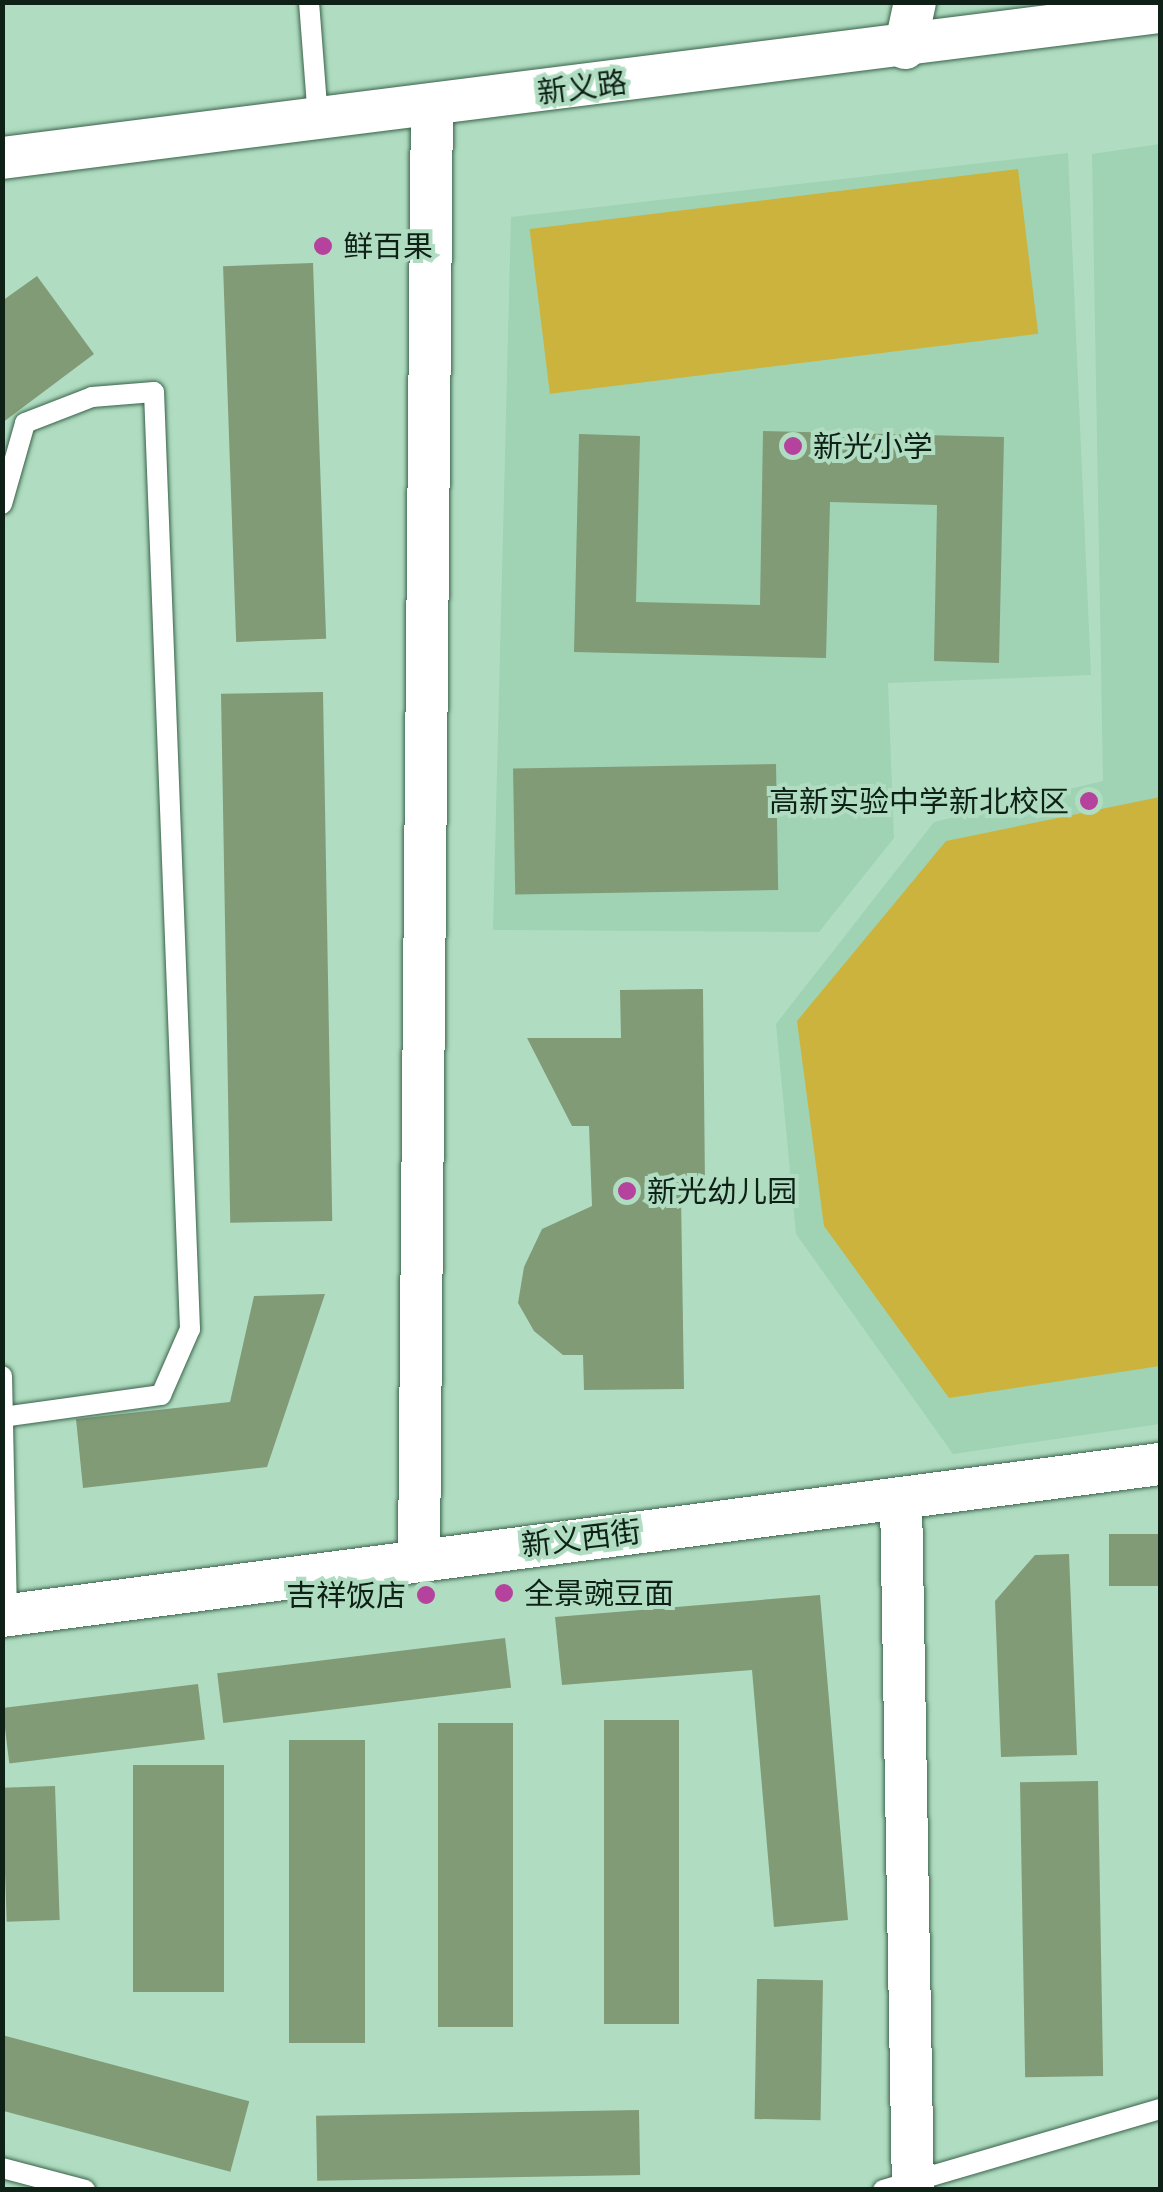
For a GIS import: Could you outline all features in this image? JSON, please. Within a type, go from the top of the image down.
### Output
[{"type":"street","points":[[905,48],[915,2]]},
{"type":"street","name":"新义路","points":[[2,158],[905,48],[1160,12]]},
{"type":"street","points":[[419,1558],[432,106]]},
{"type":"street","name":"新义西街","points":[[5,1616],[419,1558],[1160,1464]]},
{"type":"street","points":[[901,1498],[903,2188]]},
{"type":"lane","points":[[308,2],[318,119]]},
{"type":"lane","points":[[2,504],[25,424],[92,397],[154,392],[190,1329],[160,1395],[3,1417]]},
{"type":"lane","points":[[2,1376],[5,1616]]},
{"type":"lane","points":[[903,2188],[1160,2109]]},
{"type":"lane","points":[[2,2168],[85,2190]]},
{"type":"shaded area","name":"高新实验中学新北校区","points":[[1160,144],[1160,1424],[953,1454],[796,1234],[776,1024],[934,822],[1103,781],[1092,154]]},
{"type":"shaded area","name":"新光小学","points":[[1068,153],[1091,675],[888,683],[894,838],[819,932],[493,930],[511,217]]},
{"type":"shaded area","points":[[1018,169],[1038,334],[550,394],[530,229]]},
{"type":"shaded area","name":"高新实验中学新北校区","points":[[1160,797],[1160,1366],[949,1398],[824,1226],[797,1021],[946,841]]},
{"type":"building","points":[[313,263],[326,639],[236,642],[223,266]]},
{"type":"building","points":[[37,276],[94,354],[2,423],[2,301]]},
{"type":"building","points":[[763,431],[1004,437],[999,663],[934,661],[937,505],[830,502],[826,658],[574,652],[579,434],[640,436],[636,602],[760,605]]},
{"type":"building","points":[[323,692],[332,1221],[230,1223],[221,694]]},
{"type":"building","points":[[776,764],[778,890],[515,895],[513,769]]},
{"type":"building","name":"新光幼儿园","points":[[703,989],[705,1186],[663,1186],[663,1195],[681,1195],[684,1389],[584,1390],[583,1355],[563,1355],[534,1331],[518,1303],[524,1267],[542,1229],[592,1206],[589,1126],[572,1126],[527,1038],[621,1038],[620,990]]},
{"type":"building","points":[[325,1294],[267,1467],[83,1488],[76,1419],[230,1402],[254,1296]]},
{"type":"building","points":[[1109,1534],[1160,1534],[1160,1586],[1109,1586]]},
{"type":"building","points":[[1069,1554],[1077,1755],[1001,1757],[995,1601],[1035,1555]]},
{"type":"building","points":[[820,1595],[848,1920],[774,1927],[752,1670],[562,1685],[555,1617]]},
{"type":"building","points":[[505,1638],[511,1688],[223,1723],[217,1673]]},
{"type":"building","points":[[198,1684],[205,1740],[9,1764],[2,1708]]},
{"type":"building","points":[[604,1720],[679,1720],[679,2024],[604,2024]]},
{"type":"building","points":[[438,1723],[513,1723],[513,2027],[438,2027]]},
{"type":"building","points":[[289,1740],[365,1740],[365,2043],[289,2043]]},
{"type":"building","points":[[133,1765],[224,1765],[224,1992],[133,1992]]},
{"type":"building","points":[[1098,1781],[1103,2076],[1025,2077],[1020,1782]]},
{"type":"building","points":[[55,1786],[60,1920],[7,1922],[2,1788]]},
{"type":"building","points":[[757,1979],[823,1980],[821,2120],[755,2119]]},
{"type":"building","points":[[2,2035],[249,2101],[230,2172],[2,2111]]},
{"type":"building","points":[[639,2110],[640,2175],[317,2181],[316,2116]]},
{"type":"place","name":"鲜百果","points":[[323,246]]},
{"type":"place","name":"新光小学","points":[[793,446]]},
{"type":"place","name":"高新实验中学新北校区","points":[[1089,801]]},
{"type":"place","name":"新光幼儿园","points":[[627,1191]]},
{"type":"place","name":"全景豌豆面","points":[[504,1593]]},
{"type":"place","name":"吉祥饭店","points":[[426,1595]]}]
